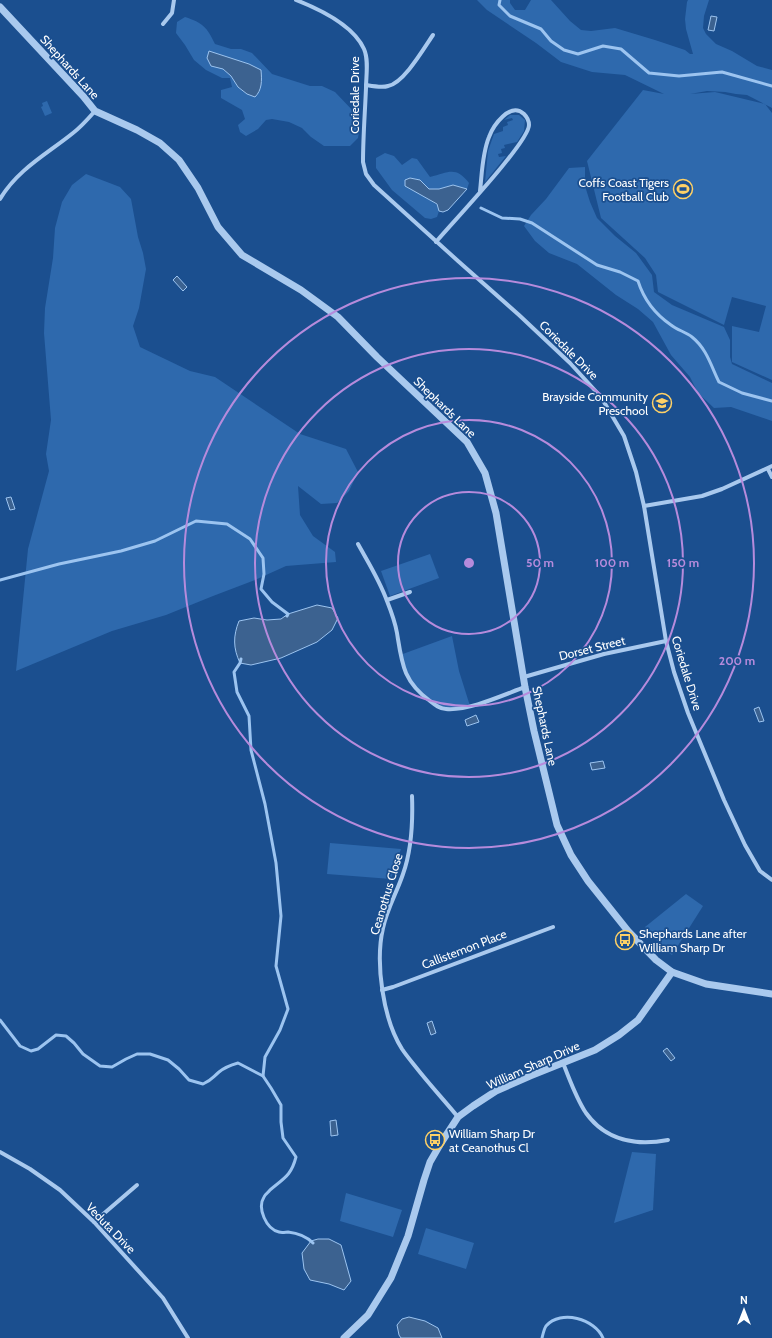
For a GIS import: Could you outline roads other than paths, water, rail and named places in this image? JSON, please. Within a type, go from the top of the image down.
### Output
[{"type":"street","points":[[162,24],[172,13],[174,0]]},
{"type":"street","name":"Coriedale Drive","points":[[296,0],[328,14],[356,37],[364,49],[366,85],[363,162],[366,174],[374,185],[525,320],[570,363],[601,397],[624,436],[636,472],[644,506],[666,641],[674,672],[688,713],[745,846],[760,871],[772,880]]},
{"type":"street","name":"Shephards Lane","points":[[0,7],[83,96],[95,111],[137,130],[160,143],[179,160],[198,188],[218,227],[242,255],[301,290],[338,317],[377,357],[467,442],[485,473],[496,513],[525,687],[534,731],[557,825],[571,855],[588,881],[628,931],[656,960],[672,972],[706,984],[772,994]]},
{"type":"street","points":[[366,85],[388,86],[400,79],[411,67],[433,35]]},
{"type":"street","points":[[0,199],[6,189],[24,170],[75,132],[95,111]]},
{"type":"street","points":[[436,242],[480,191],[517,147],[526,134],[528,129],[528,119],[521,112],[512,111],[505,114],[489,136],[480,191]]},
{"type":"street","points":[[644,506],[702,496],[770,468],[772,478]]},
{"type":"street","points":[[358,544],[387,600],[404,670],[417,690],[439,707],[446,709],[463,708],[525,687]]},
{"type":"street","points":[[387,600],[410,592]]},
{"type":"street","name":"Dorset Street","points":[[524,677],[604,654],[666,641]]},
{"type":"street","name":"Ceanothus Close","points":[[412,796],[413,823],[410,849],[404,874],[383,928],[380,956],[382,990],[389,1020],[402,1049],[458,1117]]},
{"type":"street","name":"Callistemon Place","points":[[382,990],[553,927]]},
{"type":"street","name":"William Sharp Drive","points":[[344,1338],[368,1315],[391,1278],[408,1236],[430,1162],[458,1117],[496,1091],[595,1050],[619,1035],[638,1020],[672,972]]},
{"type":"street","points":[[563,1063],[579,1101],[587,1114],[600,1127],[614,1137],[631,1142],[652,1143],[668,1140]]},
{"type":"street","name":"Veduta Drive","points":[[0,1152],[30,1169],[60,1190],[94,1222],[163,1298],[188,1338]]},
{"type":"street","points":[[94,1222],[137,1185]]},
{"type":"waterway","points":[[500,0],[499,5],[510,16],[541,29],[551,41],[564,50],[578,54],[603,46],[621,49],[649,73],[679,76],[722,72],[772,86]]},
{"type":"waterway","points":[[481,208],[502,218],[520,219],[532,223],[597,265],[620,272],[638,281],[643,294],[655,311],[673,327],[692,337],[697,342],[708,358],[719,382],[742,393],[772,401]]},
{"type":"waterway","points":[[0,580],[59,564],[121,551],[155,541],[196,521],[227,524],[250,539],[263,558],[264,574],[261,589],[272,602],[288,614],[287,616]]},
{"type":"waterway","points":[[241,659],[234,672],[237,692],[249,716],[251,750],[265,804],[276,863],[281,916],[276,966],[288,1009],[280,1030],[265,1057],[263,1076]]},
{"type":"waterway","points":[[0,1020],[20,1046],[31,1051],[38,1049],[56,1035],[66,1036],[83,1054],[100,1066],[112,1067],[137,1054],[150,1054],[168,1060],[189,1080],[203,1084],[230,1065],[238,1063],[263,1076],[281,1105],[283,1138],[296,1157],[289,1173],[265,1196],[262,1202],[262,1212],[267,1223],[274,1230],[298,1234],[313,1243]]},
{"type":"waterway","points":[[542,1338],[546,1326],[552,1321],[569,1317],[585,1321],[599,1331],[603,1338]]},
{"type":"place","name":"Coffs Coast Tigers Football Club","points":[[683,189]]},
{"type":"place","name":"Brayside Community Preschool","points":[[662,403]]},
{"type":"place","name":"Shephards Lane after William Sharp Dr","points":[[625,940]]},
{"type":"place","name":"William Sharp Dr at Ceanothus Cl","points":[[435,1140]]}]
